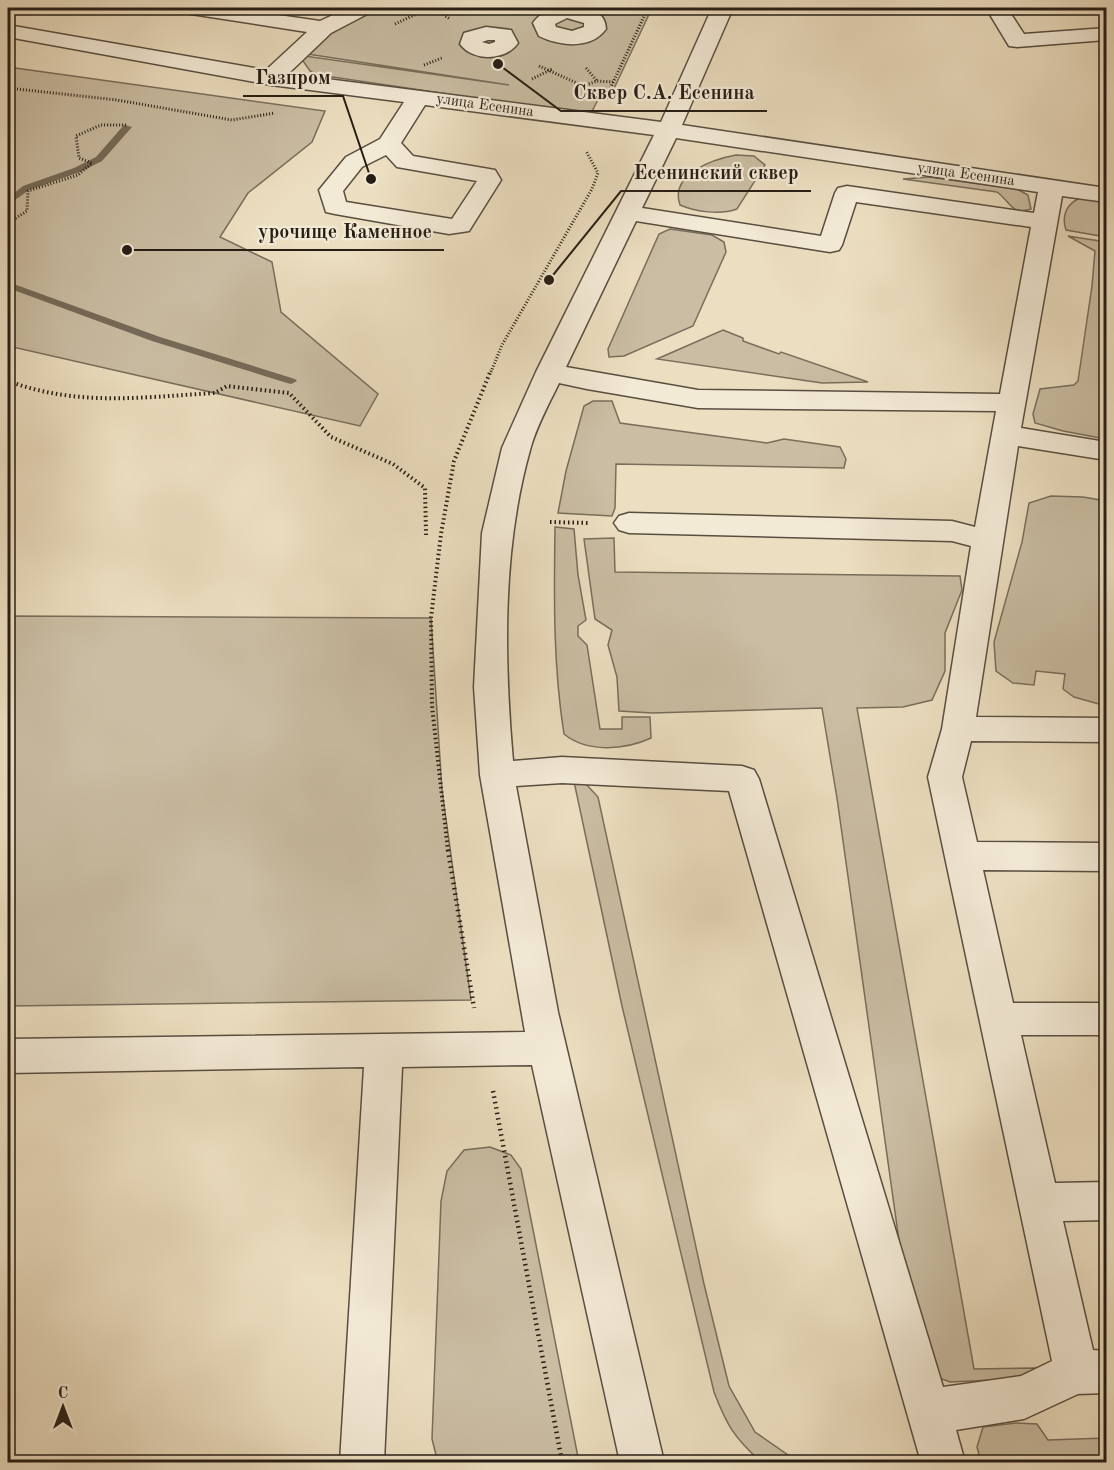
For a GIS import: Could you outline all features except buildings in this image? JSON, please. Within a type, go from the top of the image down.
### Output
[{"type":"street","points":[[191,8],[323,28]]},
{"type":"street","points":[[272,78],[323,28],[364,8]]},
{"type":"street","points":[[642,1462],[539,1012],[497,775],[490,687],[497,533],[516,448],[550,372],[629,213],[723,8]]},
{"type":"street","points":[[997,8],[1017,41],[1107,34]]},
{"type":"street","name":"улица Есенина","points":[[8,31],[272,78],[668,130],[1107,195]]},
{"type":"street","points":[[389,144],[405,162],[487,175],[489,180],[460,226],[449,227],[335,207],[331,190],[354,162],[389,144],[419,97]]},
{"type":"street","points":[[927,1412],[1024,1397],[1091,1372],[1040,1202],[945,777],[958,729],[987,540],[1051,187]]},
{"type":"street","points":[[629,213],[830,245],[848,193],[1045,222]]},
{"type":"street","points":[[550,372],[587,381],[698,399],[1012,403]]},
{"type":"street","points":[[1006,435],[1107,451]]},
{"type":"street","points":[[628,523],[952,531],[987,540]]},
{"type":"street","points":[[958,729],[1107,730]]},
{"type":"street","points":[[497,775],[562,770],[742,779],[943,1462]]},
{"type":"street","points":[[963,856],[1107,856]]},
{"type":"street","points":[[999,1019],[1107,1019]]},
{"type":"street","points":[[8,1056],[548,1048]]},
{"type":"street","points":[[362,1462],[384,1051]]},
{"type":"street","points":[[1040,1202],[1107,1201]]},
{"type":"path","points":[[592,120],[648,8]]},
{"type":"path","points":[[583,86],[597,81],[613,82]]},
{"type":"path","points":[[8,88],[117,100],[232,120],[277,113],[300,104],[324,85]]},
{"type":"path","points":[[8,224],[27,211],[28,191],[78,175],[92,162],[79,158],[76,136],[102,125],[127,125]]},
{"type":"path","points":[[8,381],[26,390],[86,400],[215,393],[226,386],[289,393],[331,437],[393,464],[425,488],[426,535]]},
{"type":"path","points":[[550,522],[584,523]]},
{"type":"path","points":[[485,1049],[562,1462]]},
{"type":"shaded area","points":[[361,8],[652,8],[609,99],[599,98],[590,115],[319,75],[310,71],[303,61],[305,56],[509,85],[288,51],[315,30]]},
{"type":"shaded area","points":[[8,67],[325,111],[312,142],[248,193],[220,237],[272,262],[281,312],[378,394],[360,426],[8,346]]},
{"type":"shaded area","points":[[736,155],[754,156],[765,165],[737,209],[708,212],[680,205],[678,194],[687,177],[706,164]]},
{"type":"shaded area","points":[[929,177],[1017,189],[1028,195],[1031,209],[1019,211],[1015,209],[997,192],[903,179]]},
{"type":"shaded area","points":[[1082,197],[1106,200],[1106,237],[1066,230],[1064,219],[1066,210]]},
{"type":"shaded area","points":[[670,229],[712,235],[724,242],[726,252],[693,326],[624,356],[609,357],[608,349],[659,234]]},
{"type":"shaded area","points":[[1068,236],[1106,242],[1106,439],[1035,423],[1033,414],[1040,389],[1074,385],[1078,381],[1095,251]]},
{"type":"shaded area","points":[[723,330],[743,338],[743,341],[779,354],[781,352],[868,382],[822,383],[657,359]]},
{"type":"shaded area","points":[[593,401],[612,401],[620,423],[767,443],[784,439],[840,447],[846,459],[844,468],[616,464],[615,508],[612,516],[558,513],[566,471],[584,406]]},
{"type":"shaded area","points":[[1051,496],[1083,497],[1106,501],[1106,706],[1074,697],[1063,689],[1065,674],[1036,671],[1034,685],[1013,683],[996,671],[994,642],[1022,542],[1029,503]]},
{"type":"shaded area","points":[[555,527],[574,529],[578,575],[586,620],[578,626],[578,636],[587,645],[600,729],[622,729],[622,717],[650,717],[651,738],[630,745],[606,748],[584,744],[564,734],[556,657]]},
{"type":"shaded area","points":[[614,538],[615,572],[960,576],[962,590],[945,633],[945,671],[932,700],[903,707],[857,708],[974,1369],[1037,1368],[1034,1378],[950,1382],[934,1376],[903,1269],[837,798],[822,708],[652,713],[619,711],[617,677],[608,645],[612,630],[595,619],[584,539]]},
{"type":"shaded area","points":[[8,616],[431,618],[442,790],[471,1000],[8,1006]]},
{"type":"shaded area","points":[[573,777],[586,784],[598,797],[704,1284],[729,1386],[755,1432],[798,1462],[761,1462],[732,1430],[714,1392],[622,1006]]},
{"type":"shaded area","points":[[490,1147],[511,1155],[521,1169],[579,1462],[441,1462],[437,1459],[432,1439],[441,1201],[447,1171],[464,1150]]},
{"type":"shaded area","points":[[1016,1423],[1037,1424],[1048,1440],[1106,1438],[1106,1462],[981,1462],[977,1447],[983,1427]]},
{"type":"waterway","points":[[8,202],[26,188],[77,170],[99,159],[127,127]]},
{"type":"waterway","points":[[8,285],[156,339],[291,381]]},
{"type":"place","name":"Сквер С.А. Есенина","points":[[498,64]]},
{"type":"place","name":"Газпром","points":[[371,179]]},
{"type":"place","name":"урочище Каменное","points":[[127,250]]},
{"type":"place","name":"Есенинский сквер","points":[[549,280]]}]
